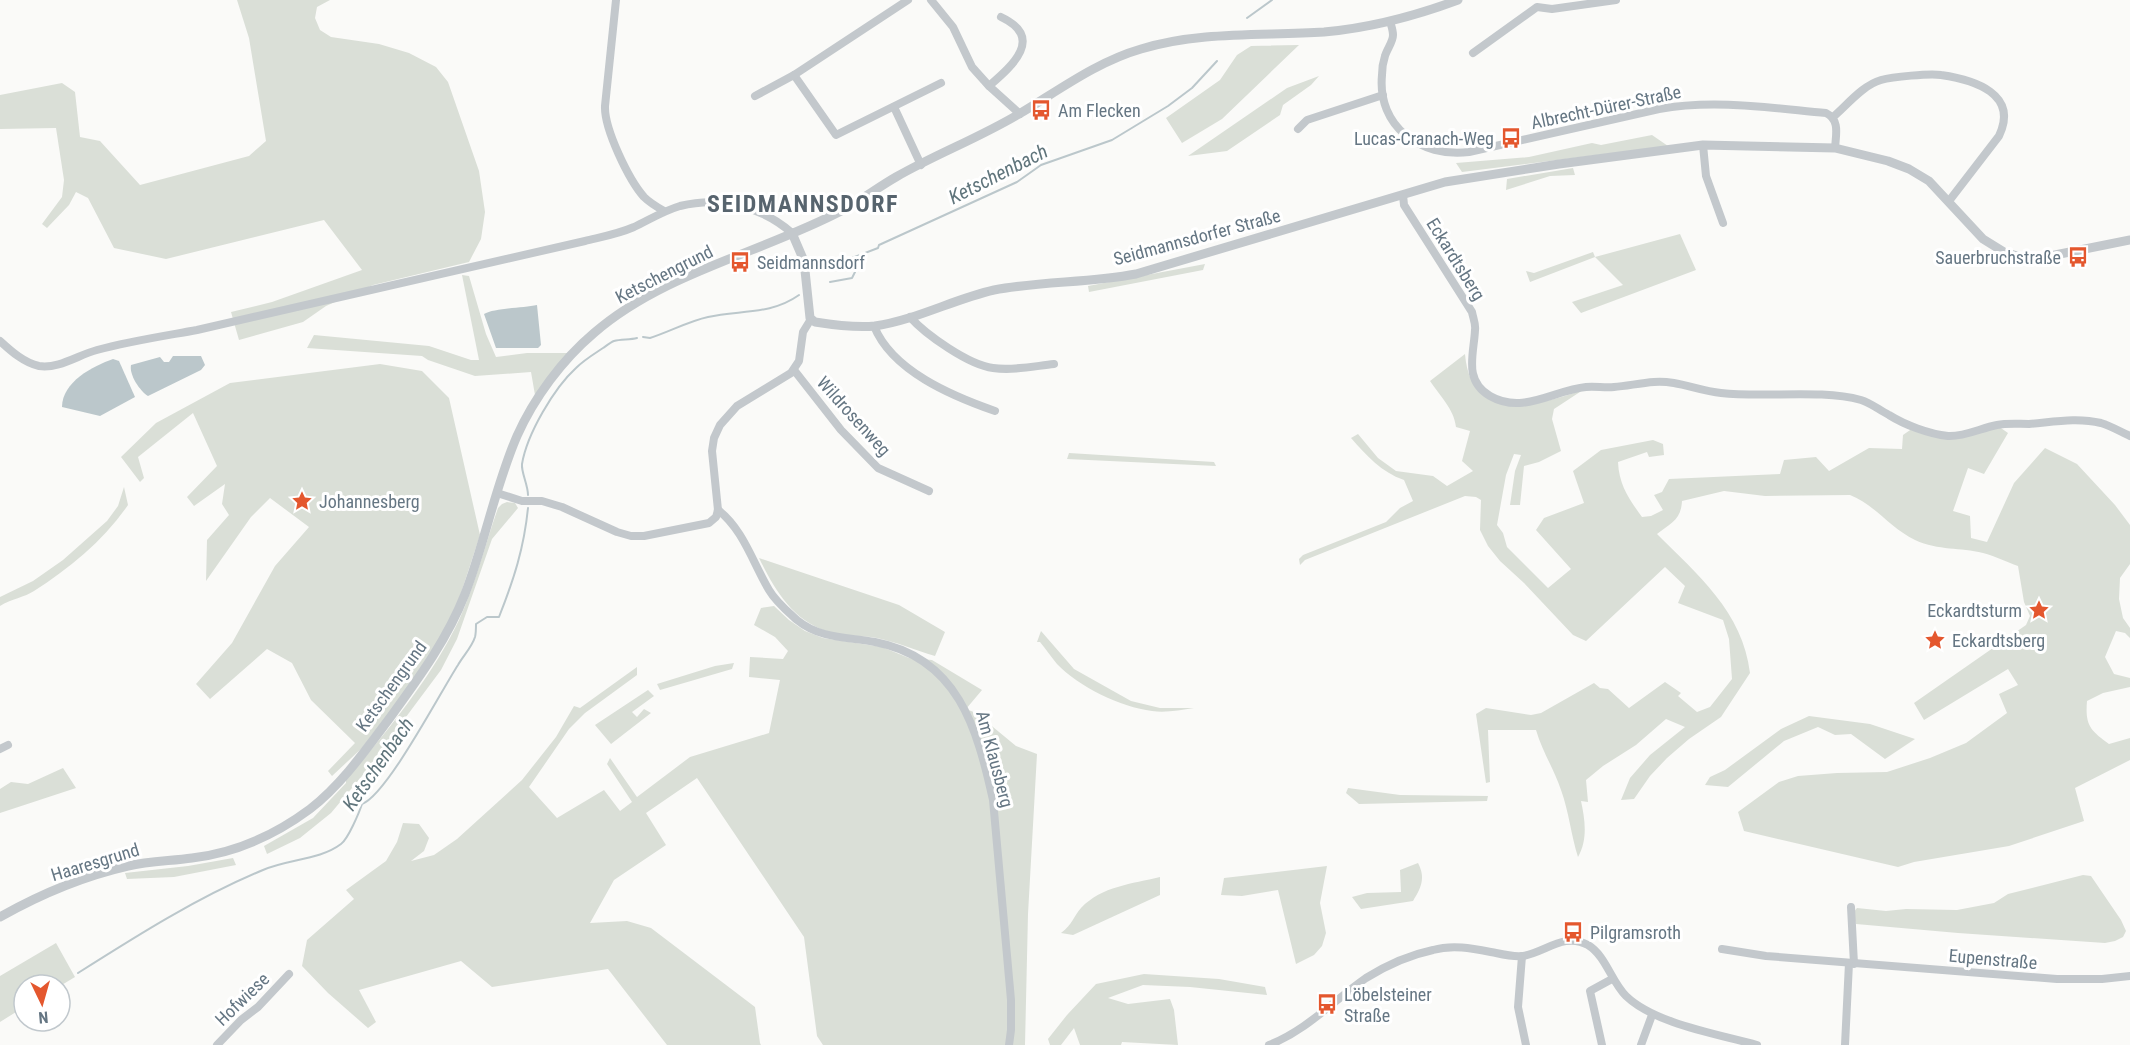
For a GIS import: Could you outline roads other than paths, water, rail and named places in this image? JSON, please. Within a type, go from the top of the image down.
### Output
[{"type":"street","points":[[616,0],[605,106],[609,133],[645,199],[664,212]]},
{"type":"street","points":[[755,96],[794,75],[908,0]]},
{"type":"street","points":[[931,0],[952,27],[972,67],[1020,114]]},
{"type":"street","name":"Ketschengrund","points":[[206,856],[235,849],[284,827],[321,799],[365,751],[429,664],[451,626],[465,595],[511,452],[526,417],[545,387],[575,351],[594,332],[612,319],[660,290],[837,214],[897,177],[1020,114],[1062,87],[1124,55],[1152,46],[1219,35],[1328,32],[1390,21],[1458,0]]},
{"type":"street","points":[[1473,53],[1536,3],[1552,9],[1616,0]]},
{"type":"street","points":[[989,86],[1014,64],[1020,53],[1022,41],[1019,31],[1012,23],[1001,17]]},
{"type":"street","name":"Albrecht-Dürer-Straße","points":[[1390,21],[1393,34],[1382,72],[1383,95],[1390,115],[1400,131],[1408,138],[1428,149],[1446,153],[1469,152],[1676,106],[1712,104],[1762,107],[1826,112],[1833,117]]},
{"type":"street","points":[[1835,148],[1837,129],[1833,117],[1873,83],[1939,74],[1989,90],[1997,96],[2003,106],[2004,126],[1999,136],[1949,201]]},
{"type":"street","points":[[794,75],[836,135],[941,83]]},
{"type":"street","points":[[1298,129],[1307,120],[1383,95]]},
{"type":"street","points":[[894,107],[921,165]]},
{"type":"street","points":[[1703,145],[1706,176],[1723,224]]},
{"type":"street","name":"Seidmannsdorfer Straße","points":[[811,320],[820,323],[874,326],[997,290],[1092,281],[1136,274],[1461,179],[1703,145],[1835,148],[1873,156],[1909,169],[1929,181],[1983,239],[2004,252],[2017,256],[2028,258],[2051,256],[2130,240]]},
{"type":"street","name":"Eckardtsberg","points":[[1403,195],[1404,205],[1472,312],[1475,330],[1472,350],[1473,372],[1484,392],[1492,397],[1508,402],[1524,403],[1588,387],[1611,388],[1656,381],[1672,382],[1719,393],[1845,396],[1864,401],[1916,427],[1949,436],[1999,424],[2063,420],[2101,423],[2130,436]]},
{"type":"street","points":[[0,341],[13,353],[31,363],[50,366],[95,350],[197,330],[612,235],[664,212],[699,203],[734,204],[764,214],[780,222],[792,232],[804,261],[808,310],[811,320],[803,332],[801,353],[794,370],[737,406],[720,425],[714,438],[712,451],[718,510],[714,520],[702,526],[644,536],[631,536],[562,507],[542,501],[522,501],[497,493]]},
{"type":"street","points":[[910,317],[926,333],[983,366],[1009,368],[1054,364]]},
{"type":"street","points":[[874,326],[885,348],[907,367],[959,398],[995,411]]},
{"type":"street","name":"Wildrosenweg","points":[[794,370],[842,430],[878,468],[929,491]]},
{"type":"street","name":"Am Klausberg","points":[[718,510],[734,525],[774,596],[800,622],[827,636],[878,643],[913,654],[940,675],[963,703],[988,776],[994,810],[1011,1000],[1011,1030],[1008,1045]]},
{"type":"street","name":"Haaresgrund","points":[[0,917],[68,886],[127,866],[206,856]]},
{"type":"street","points":[[1845,1045],[1852,963],[1851,907]]},
{"type":"street","points":[[1269,1045],[1314,1020],[1365,979],[1415,954],[1461,947],[1522,956],[1561,941],[1576,940],[1595,951],[1612,980],[1625,995],[1652,1015],[1744,1044],[1757,1045]]},
{"type":"street","name":"Eupenstraße","points":[[1722,949],[1766,956],[2065,980],[2130,976]]},
{"type":"street","points":[[1522,956],[1518,1007],[1526,1045]]},
{"type":"street","name":"Hofwiese","points":[[217,1045],[289,974]]},
{"type":"street","points":[[1602,1045],[1590,991],[1612,980]]},
{"type":"street","points":[[1641,1045],[1652,1015]]},
{"type":"waterway","name":"Ketschenbach","points":[[1247,18],[1272,0]]},
{"type":"waterway","name":"Ketschenbach","points":[[830,282],[852,278],[857,268],[852,258],[1017,182],[1041,165],[1112,140],[1168,106],[1192,88],[1217,61]]},
{"type":"waterway","name":"Ketschenbach","points":[[643,337],[650,338],[708,317],[766,309],[799,295]]},
{"type":"waterway","name":"Ketschenbach","points":[[528,495],[522,464],[525,452],[535,426],[559,387],[579,365],[614,341],[637,338]]},
{"type":"waterway","name":"Ketschenbach","points":[[78,973],[215,892],[273,866],[323,853],[344,841],[362,804],[373,797],[399,763],[470,648],[475,637],[476,624],[487,617],[499,617],[518,563],[528,508]]},
{"type":"place","name":"Am Flecken","points":[[1041,110]]},
{"type":"place","name":"Lucas-Cranach-Weg","points":[[1511,138]]},
{"type":"place","name":"Sauerbruchstraße","points":[[2078,257]]},
{"type":"place","name":"Seidmannsdorf","points":[[740,262]]},
{"type":"place","name":"Johannesberg","points":[[302,501]]},
{"type":"place","name":"Eckardtsturm","points":[[2039,610]]},
{"type":"place","name":"Eckardtsberg","points":[[1935,640]]},
{"type":"place","name":"Pilgramsroth","points":[[1573,932]]},
{"type":"place","name":"Löbelsteiner Straße","points":[[1327,1004]]},
{"type":"district","name":"SEIDMANNSDORF","points":[[803,204]]}]
